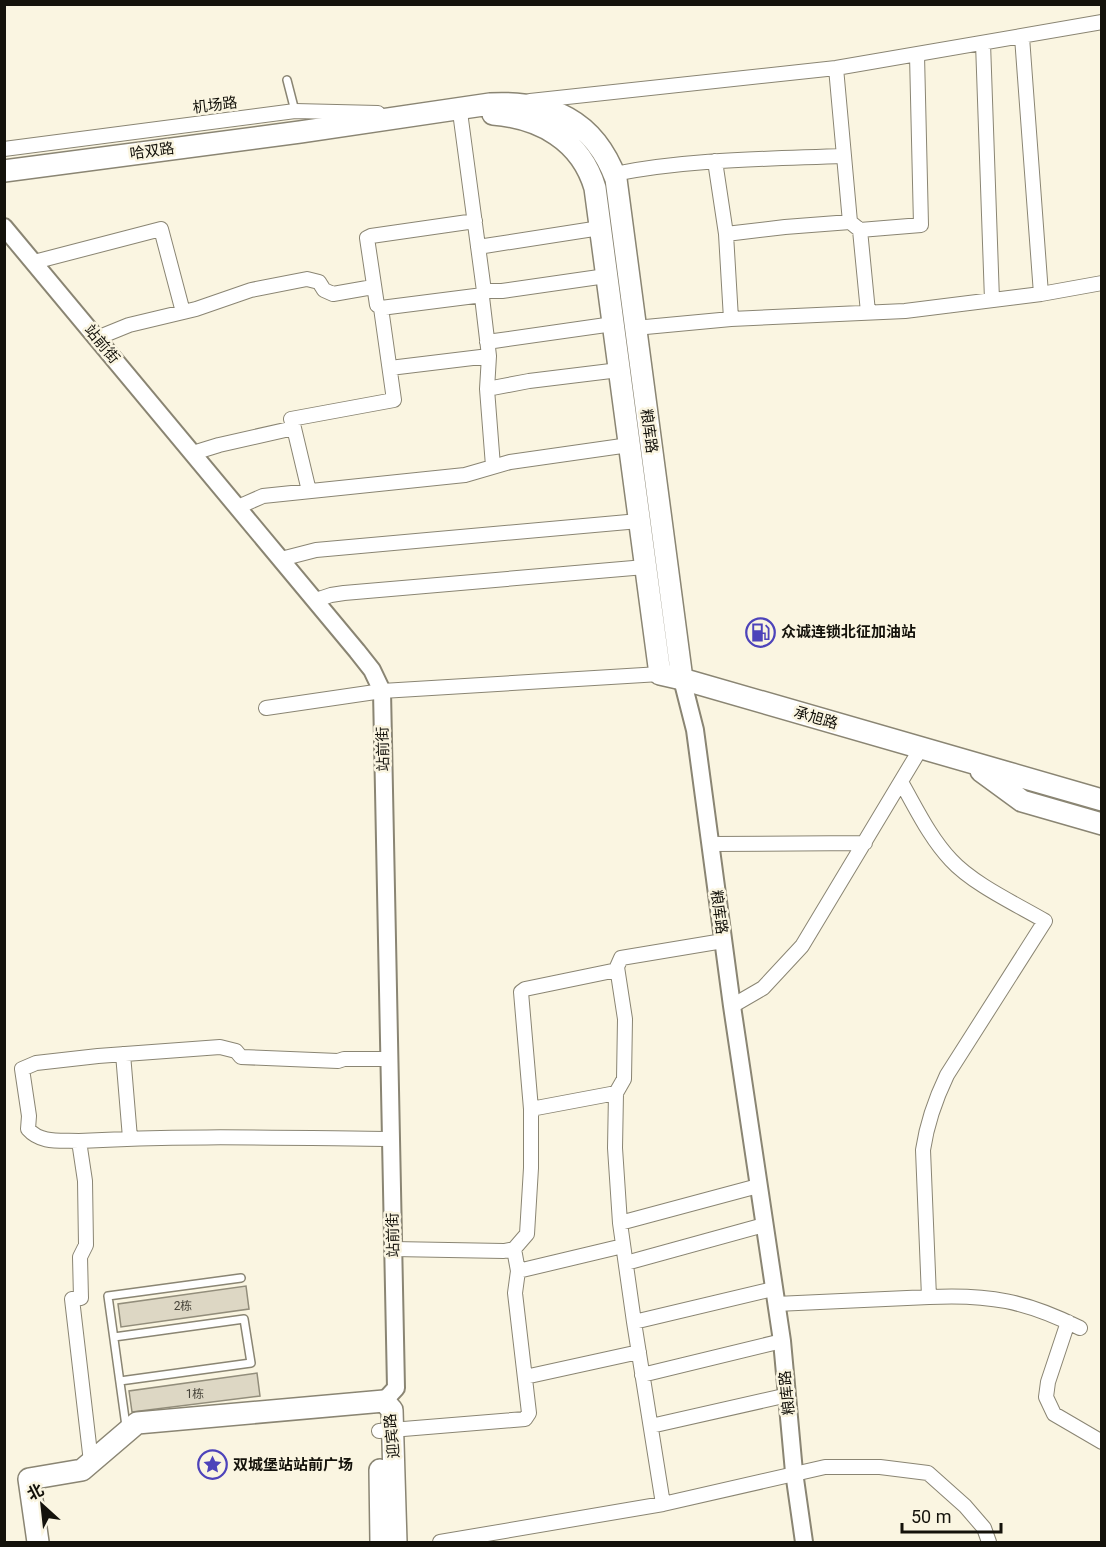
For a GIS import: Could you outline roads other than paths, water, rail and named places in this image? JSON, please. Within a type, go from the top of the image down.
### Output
[{"type":"main road","name":"粮库路","points":[[447,112],[490,104],[513,103],[540,106],[565,116],[585,129],[599,145],[614,174],[682,679]]},
{"type":"main road","name":"粮库路","points":[[447,112],[509,115],[528,121],[548,130],[574,148],[590,172],[600,228],[660,674]]},
{"type":"main road","name":"哈双路","points":[[4,171],[447,112]]},
{"type":"main road","name":"承旭路","points":[[660,674],[1101,800]]},
{"type":"main road","name":"承旭路","points":[[971,763],[1022,801],[1101,824]]},
{"type":"main road","points":[[38,1542],[28,1479],[82,1470],[137,1423],[384,1401]]},
{"type":"main road","name":"迎宾路","points":[[384,1401],[379,1422],[386,1431],[396,1542]]},
{"type":"main road","name":"迎宾路","points":[[381,1542],[386,1431]]},
{"type":"street","points":[[513,103],[836,68],[1022,38],[1101,22]]},
{"type":"street","points":[[1022,38],[1041,294]]},
{"type":"street","points":[[983,44],[992,300]]},
{"type":"street","points":[[726,234],[785,226],[921,225],[917,55]]},
{"type":"street","points":[[836,68],[843,156],[868,312]]},
{"type":"street","points":[[295,111],[300,132]]},
{"type":"street","name":"机场路","points":[[4,149],[295,111],[447,112]]},
{"type":"street","points":[[447,112],[475,221],[488,349],[487,389],[493,466]]},
{"type":"street","points":[[614,174],[636,169],[715,161],[843,156]]},
{"type":"street","points":[[715,161],[726,234],[730,319]]},
{"type":"street","points":[[475,221],[367,238],[376,305],[381,308],[606,276]]},
{"type":"street","name":"站前街","points":[[4,227],[315,600],[372,670],[382,691],[396,1388],[384,1401]]},
{"type":"street","points":[[34,262],[161,228],[183,312]]},
{"type":"street","points":[[478,247],[600,228]]},
{"type":"street","points":[[97,338],[129,325],[183,312],[251,290],[307,279],[319,282],[324,290],[333,294],[373,287]]},
{"type":"street","points":[[635,328],[730,319],[905,311],[1041,294],[1101,283]]},
{"type":"street","points":[[309,491],[291,419],[394,400],[381,308]]},
{"type":"street","points":[[390,368],[613,324]]},
{"type":"street","points":[[487,389],[529,381],[619,370]]},
{"type":"street","points":[[193,453],[294,428]]},
{"type":"street","points":[[238,507],[263,496],[465,475],[493,466],[534,458],[629,445]]},
{"type":"street","points":[[281,559],[316,550],[639,521]]},
{"type":"street","points":[[315,600],[344,593],[645,567]]},
{"type":"street","points":[[266,708],[382,691],[660,674]]},
{"type":"street","name":"粮库路","points":[[682,679],[695,730],[732,1006],[782,1341],[794,1472],[804,1542]]},
{"type":"street","points":[[732,1006],[763,988],[802,946],[921,748]]},
{"type":"street","points":[[901,782],[935,839],[952,861],[971,877],[1045,921],[947,1075],[935,1100],[923,1150],[929,1297]]},
{"type":"street","points":[[710,844],[864,843]]},
{"type":"street","points":[[663,1504],[620,1223],[615,1148],[616,1093],[624,1079],[625,1019],[617,970],[621,958],[723,941]]},
{"type":"street","points":[[393,1249],[504,1251],[514,1249],[526,1234],[531,1168],[531,1109],[520,992],[525,989],[617,970]]},
{"type":"street","points":[[389,1059],[338,1061],[241,1057],[236,1051],[220,1047],[36,1063],[22,1069],[29,1116],[28,1129],[34,1136],[41,1139],[79,1141],[130,1138],[391,1139]]},
{"type":"street","points":[[123,1054],[130,1138]]},
{"type":"street","points":[[531,1109],[616,1093]]},
{"type":"street","points":[[79,1141],[85,1181],[86,1245],[80,1257],[81,1298],[72,1299],[91,1462]]},
{"type":"street","points":[[620,1223],[758,1186]]},
{"type":"street","points":[[626,1263],[764,1225]]},
{"type":"street","points":[[518,1271],[623,1246]]},
{"type":"street","points":[[386,1431],[525,1419],[529,1413],[516,1293],[518,1271],[514,1249]]},
{"type":"street","points":[[634,1322],[775,1297],[968,1295],[992,1298],[1042,1310],[1074,1325],[1048,1382],[1046,1397],[1054,1414],[1101,1442]]},
{"type":"street","points":[[642,1375],[782,1341]]},
{"type":"street","points":[[525,1377],[639,1352]]},
{"type":"street","points":[[651,1426],[788,1395]]},
{"type":"street","points":[[440,1542],[663,1504],[794,1472],[825,1467],[880,1467],[928,1473],[965,1506],[984,1528],[989,1542]]},
{"type":"lane","points":[[287,80],[295,111]]},
{"type":"lane","points":[[127,1432],[108,1296],[242,1278]]},
{"type":"lane","points":[[114,1337],[244,1319],[251,1363],[120,1381]]},
{"type":"place","name":"众诚连锁北征加油站","points":[[760,632]]},
{"type":"place","name":"双城堡站站前广场","points":[[212,1465]]}]
